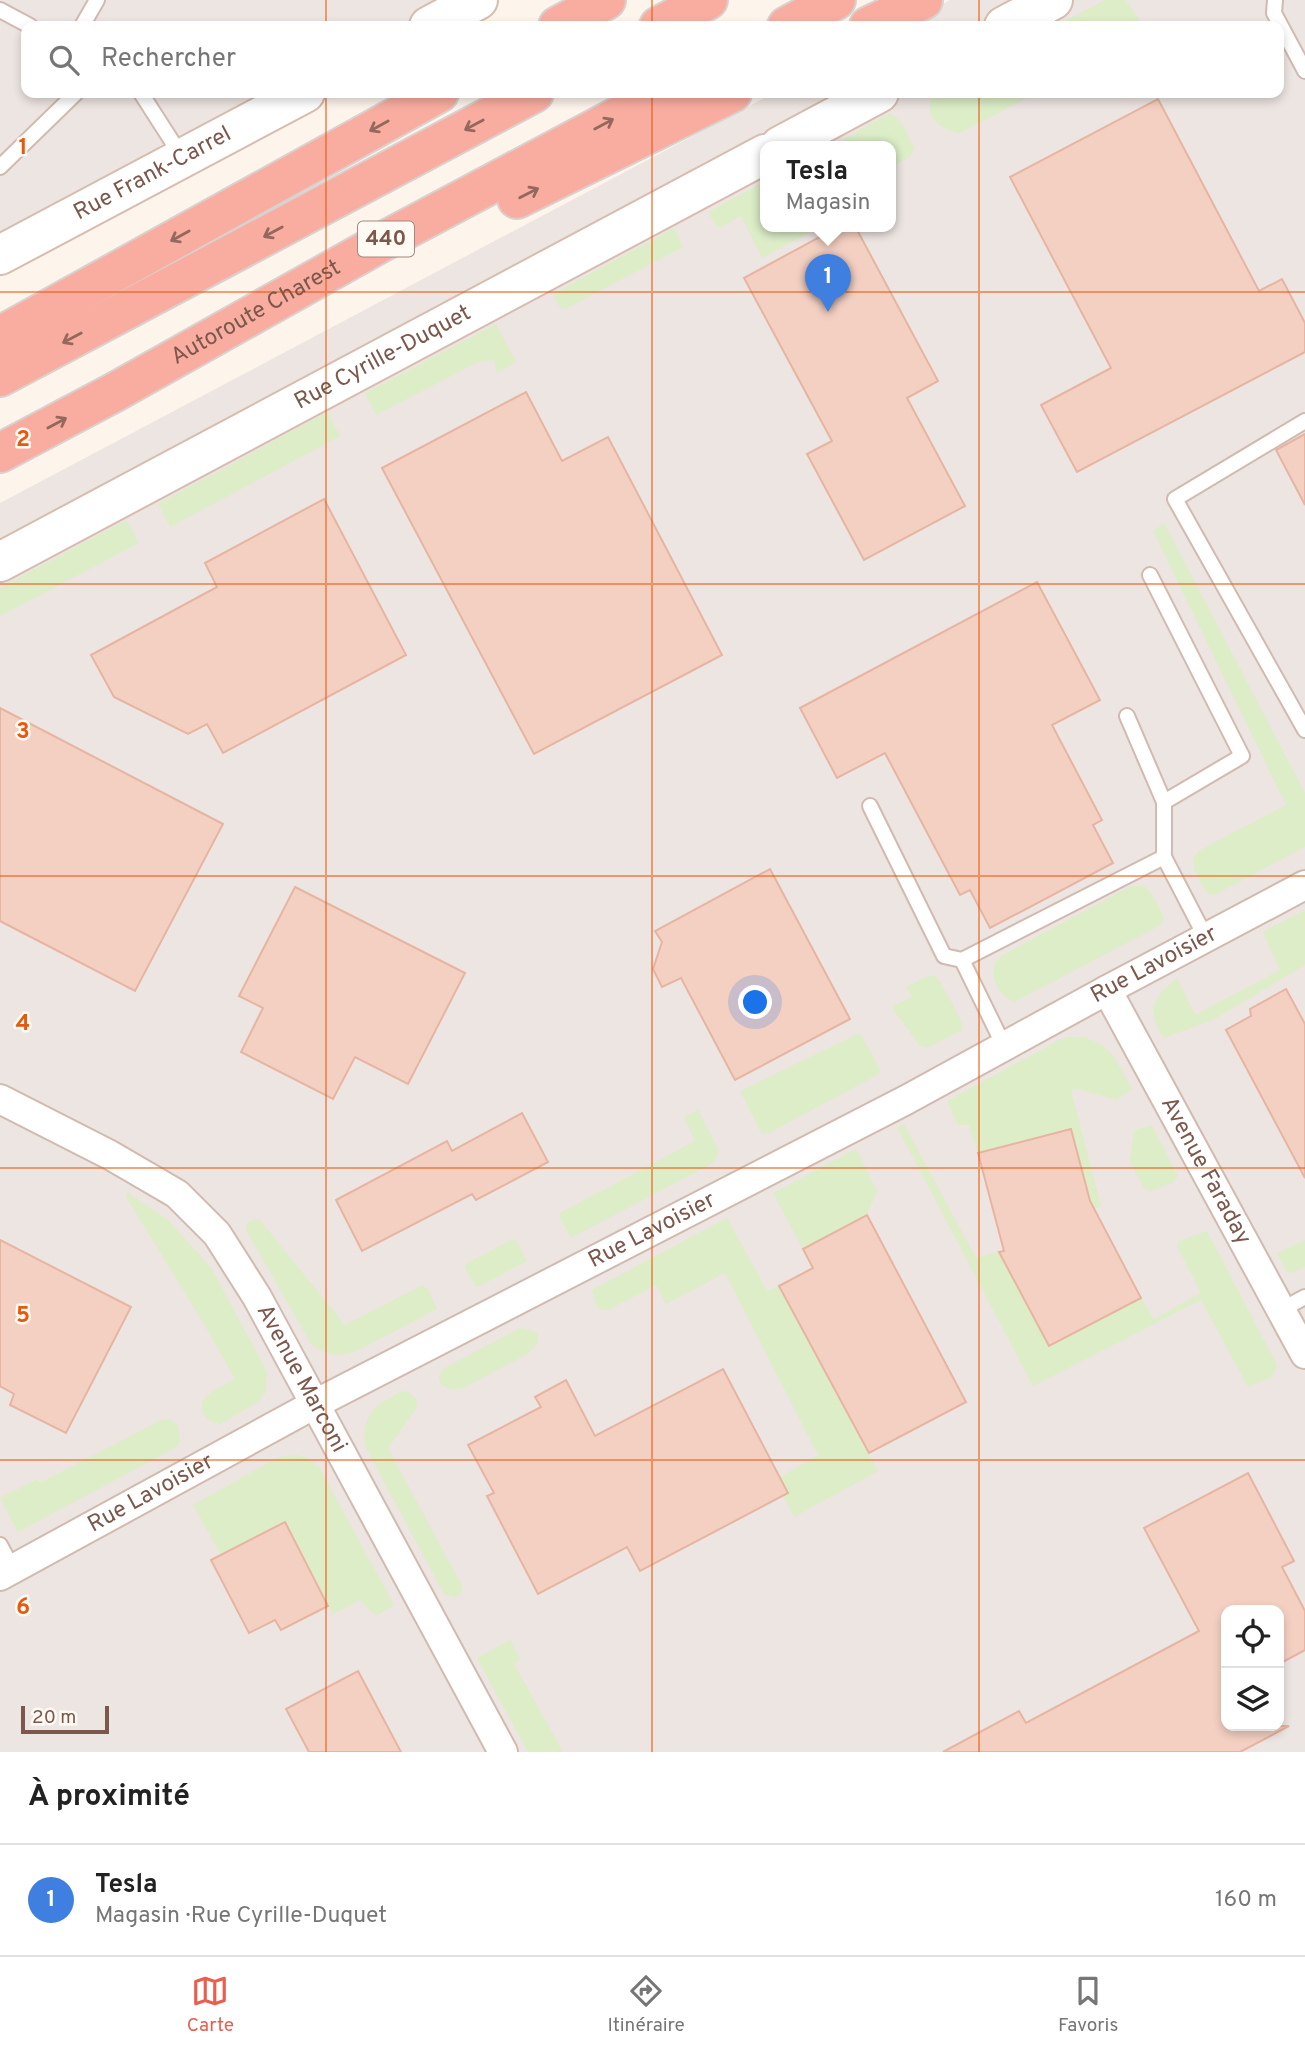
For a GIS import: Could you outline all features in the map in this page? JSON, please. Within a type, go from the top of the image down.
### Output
[{"type":"highway","points":[[567,21],[606,0]]},
{"type":"highway","points":[[668,21],[708,0]]},
{"type":"highway","points":[[796,21],[836,0]]},
{"type":"highway","points":[[879,21],[923,0]]},
{"type":"highway","points":[[0,336],[430,98]]},
{"type":"highway","name":"440","points":[[0,377],[525,98]]},
{"type":"highway","name":"Autoroute Charest","points":[[0,453],[115,392],[382,242],[653,98]]},
{"type":"highway","points":[[115,392],[396,261],[722,98]]},
{"type":"street","points":[[438,21],[478,0]]},
{"type":"street","points":[[1013,21],[1053,0]]},
{"type":"street","name":"Rue Frank-Carrel","points":[[0,255],[296,98]]},
{"type":"street","points":[[789,141],[870,98]]},
{"type":"street","name":"Rue Cyrille-Duquet","points":[[0,562],[760,157]]},
{"type":"street","name":"Rue Lavoisier","points":[[4,1563],[906,1100],[1305,885]]},
{"type":"street","name":"Avenue Faraday","points":[[1107,990],[1293,1303],[1305,1354]]},
{"type":"street","name":"Avenue Marconi","points":[[0,1099],[110,1155],[177,1194],[217,1234],[257,1297],[503,1752]]},
{"type":"lane","points":[[85,21],[97,0]]},
{"type":"lane","points":[[1275,0],[1274,13],[1278,21]]},
{"type":"lane","points":[[0,10],[21,21]]},
{"type":"lane","points":[[1284,32],[1305,71]]},
{"type":"lane","points":[[0,167],[71,98]]},
{"type":"lane","points":[[144,98],[183,158]]},
{"type":"lane","points":[[1305,421],[1175,499],[1305,730]]},
{"type":"lane","points":[[1150,575],[1242,756],[1164,802]]},
{"type":"lane","points":[[1127,716],[1164,802],[1164,857],[1206,938]]},
{"type":"lane","points":[[870,806],[944,956],[962,960],[1164,857]]},
{"type":"lane","points":[[962,960],[1004,1046]]},
{"type":"shaded area","points":[[0,0],[460,0],[435,21],[21,21],[21,98],[303,98],[0,255]]},
{"type":"shaded area","points":[[950,0],[1305,0],[1305,1752],[0,1752],[0,503],[765,98],[1284,98],[1284,21],[910,21]]},
{"type":"green space","points":[[1105,0],[1125,0],[1138,17],[1138,21],[1065,21]]},
{"type":"green space","points":[[1027,98],[960,133],[945,129],[934,120],[931,100]]},
{"type":"green space","points":[[890,113],[902,124],[914,149],[910,157],[896,164],[896,141],[844,139]]},
{"type":"green space","points":[[760,184],[760,232],[810,232],[762,258],[741,216],[720,227],[716,226],[710,211]]},
{"type":"green space","points":[[674,228],[683,247],[561,309],[553,294]]},
{"type":"green space","points":[[496,324],[516,362],[497,373],[494,360],[478,362],[376,415],[365,393]]},
{"type":"green space","points":[[327,412],[340,436],[170,527],[158,504]]},
{"type":"green space","points":[[126,520],[139,543],[0,616],[0,588]]},
{"type":"green space","points":[[1164,523],[1305,793],[1305,847],[1214,895],[1207,893],[1194,870],[1193,858],[1200,850],[1286,805],[1153,531]]},
{"type":"green space","points":[[1131,886],[1144,886],[1150,891],[1164,917],[1161,925],[1014,1002],[998,989],[993,969],[999,957]]},
{"type":"green space","points":[[1305,910],[1305,965],[1213,1020],[1163,1038],[1153,1011],[1154,1005],[1161,993],[1177,978],[1195,1015],[1280,970],[1263,932]]},
{"type":"green space","points":[[931,975],[938,978],[961,1020],[962,1030],[927,1048],[920,1046],[893,1006],[912,997],[907,986]]},
{"type":"green space","points":[[860,1033],[880,1069],[879,1074],[769,1133],[762,1134],[740,1091]]},
{"type":"green space","points":[[1069,1037],[1082,1037],[1102,1045],[1115,1059],[1132,1089],[1116,1100],[1079,1089],[1071,1090],[1101,1206],[1094,1209],[1071,1130],[978,1153],[969,1125],[958,1125],[947,1101]]},
{"type":"green space","points":[[698,1110],[718,1149],[715,1162],[571,1238],[560,1213],[695,1141],[684,1118]]},
{"type":"green space","points":[[904,1124],[976,1258],[999,1252],[1049,1346],[1141,1298],[1154,1319],[1201,1293],[1177,1246],[1179,1241],[1207,1231],[1277,1365],[1273,1376],[1248,1387],[1201,1300],[1033,1386],[897,1127]]},
{"type":"green space","points":[[1152,1126],[1178,1176],[1171,1184],[1149,1191],[1144,1188],[1130,1161],[1134,1130]]},
{"type":"green space","points":[[856,1149],[877,1191],[867,1215],[803,1249],[773,1193]]},
{"type":"green space","points":[[127,1192],[169,1221],[212,1269],[267,1372],[266,1392],[258,1402],[220,1424],[206,1417],[202,1406],[204,1400],[212,1392],[235,1379],[126,1197]]},
{"type":"green space","points":[[727,1218],[767,1291],[779,1286],[878,1471],[794,1517],[783,1496],[788,1493],[780,1477],[818,1455],[725,1273],[666,1304],[656,1285],[608,1310],[601,1310],[592,1290]]},
{"type":"green space","points":[[259,1219],[345,1325],[421,1286],[427,1288],[437,1309],[355,1352],[337,1355],[321,1351],[311,1344],[246,1230],[248,1222]]},
{"type":"green space","points":[[513,1239],[527,1261],[476,1288],[465,1267],[467,1263]]},
{"type":"green space","points":[[1305,1240],[1305,1266],[1292,1273],[1287,1272],[1277,1253]]},
{"type":"green space","points":[[520,1328],[538,1334],[537,1344],[529,1353],[463,1388],[452,1390],[441,1385],[441,1370]]},
{"type":"green space","points":[[402,1391],[416,1398],[417,1407],[388,1448],[463,1588],[460,1595],[454,1597],[444,1594],[365,1446],[365,1426],[372,1412]]},
{"type":"green space","points":[[169,1419],[178,1425],[180,1441],[177,1447],[18,1532],[0,1498],[36,1480],[42,1482],[159,1421]]},
{"type":"green space","points":[[294,1454],[307,1458],[319,1467],[394,1605],[377,1615],[360,1600],[333,1614],[286,1523],[221,1555],[193,1505],[277,1458]]},
{"type":"green space","points":[[510,1640],[520,1659],[514,1664],[563,1752],[528,1752],[477,1658]]},
{"type":"building","points":[[1158,99],[1259,291],[1282,279],[1305,323],[1305,352],[1077,472],[1041,405],[1111,368],[1010,177]]},
{"type":"building","points":[[829,232],[858,232],[938,381],[907,398],[965,506],[864,560],[807,454],[832,441],[744,278]]},
{"type":"building","points":[[526,392],[562,461],[608,437],[722,655],[534,754],[382,468]]},
{"type":"building","points":[[1305,434],[1305,505],[1276,450]]},
{"type":"building","points":[[324,499],[406,655],[223,753],[207,724],[188,734],[114,697],[91,655],[217,587],[205,563]]},
{"type":"building","points":[[1037,582],[1100,700],[1052,725],[1102,820],[1093,825],[1113,863],[990,928],[970,890],[960,895],[885,753],[837,778],[800,708]]},
{"type":"building","points":[[0,708],[223,824],[135,991],[0,921]]},
{"type":"building","points":[[770,869],[850,1019],[735,1080],[681,978],[662,987],[653,969],[662,942],[655,931]]},
{"type":"building","points":[[295,887],[465,973],[408,1084],[355,1057],[333,1099],[241,1052],[263,1008],[239,996]]},
{"type":"building","points":[[1286,989],[1305,1024],[1305,1178],[1226,1030],[1251,1016],[1250,1009]]},
{"type":"building","points":[[522,1113],[548,1162],[476,1200],[472,1194],[362,1251],[336,1200],[447,1141],[452,1151]]},
{"type":"building","points":[[1071,1129],[1090,1201],[1141,1298],[1049,1346],[999,1252],[1004,1251],[978,1153]]},
{"type":"building","points":[[867,1215],[966,1402],[869,1453],[779,1286],[813,1268],[803,1249]]},
{"type":"building","points":[[0,1240],[131,1307],[66,1433],[10,1405],[14,1394],[0,1386]]},
{"type":"building","points":[[723,1369],[788,1493],[640,1571],[627,1547],[538,1594],[487,1496],[494,1493],[468,1445],[541,1407],[535,1397],[566,1380],[595,1436]]},
{"type":"building","points":[[1248,1473],[1294,1561],[1282,1567],[1305,1611],[1305,1650],[1284,1661],[1284,1605],[1221,1605],[1221,1731],[1280,1731],[1240,1752],[943,1752],[1019,1711],[1026,1723],[1199,1631],[1144,1528]]},
{"type":"building","points":[[285,1522],[328,1606],[281,1630],[275,1620],[249,1633],[211,1560]]},
{"type":"building","points":[[358,1671],[401,1752],[309,1752],[286,1709]]},
{"type":"place","name":"Tesla","points":[[828,312]]}]
